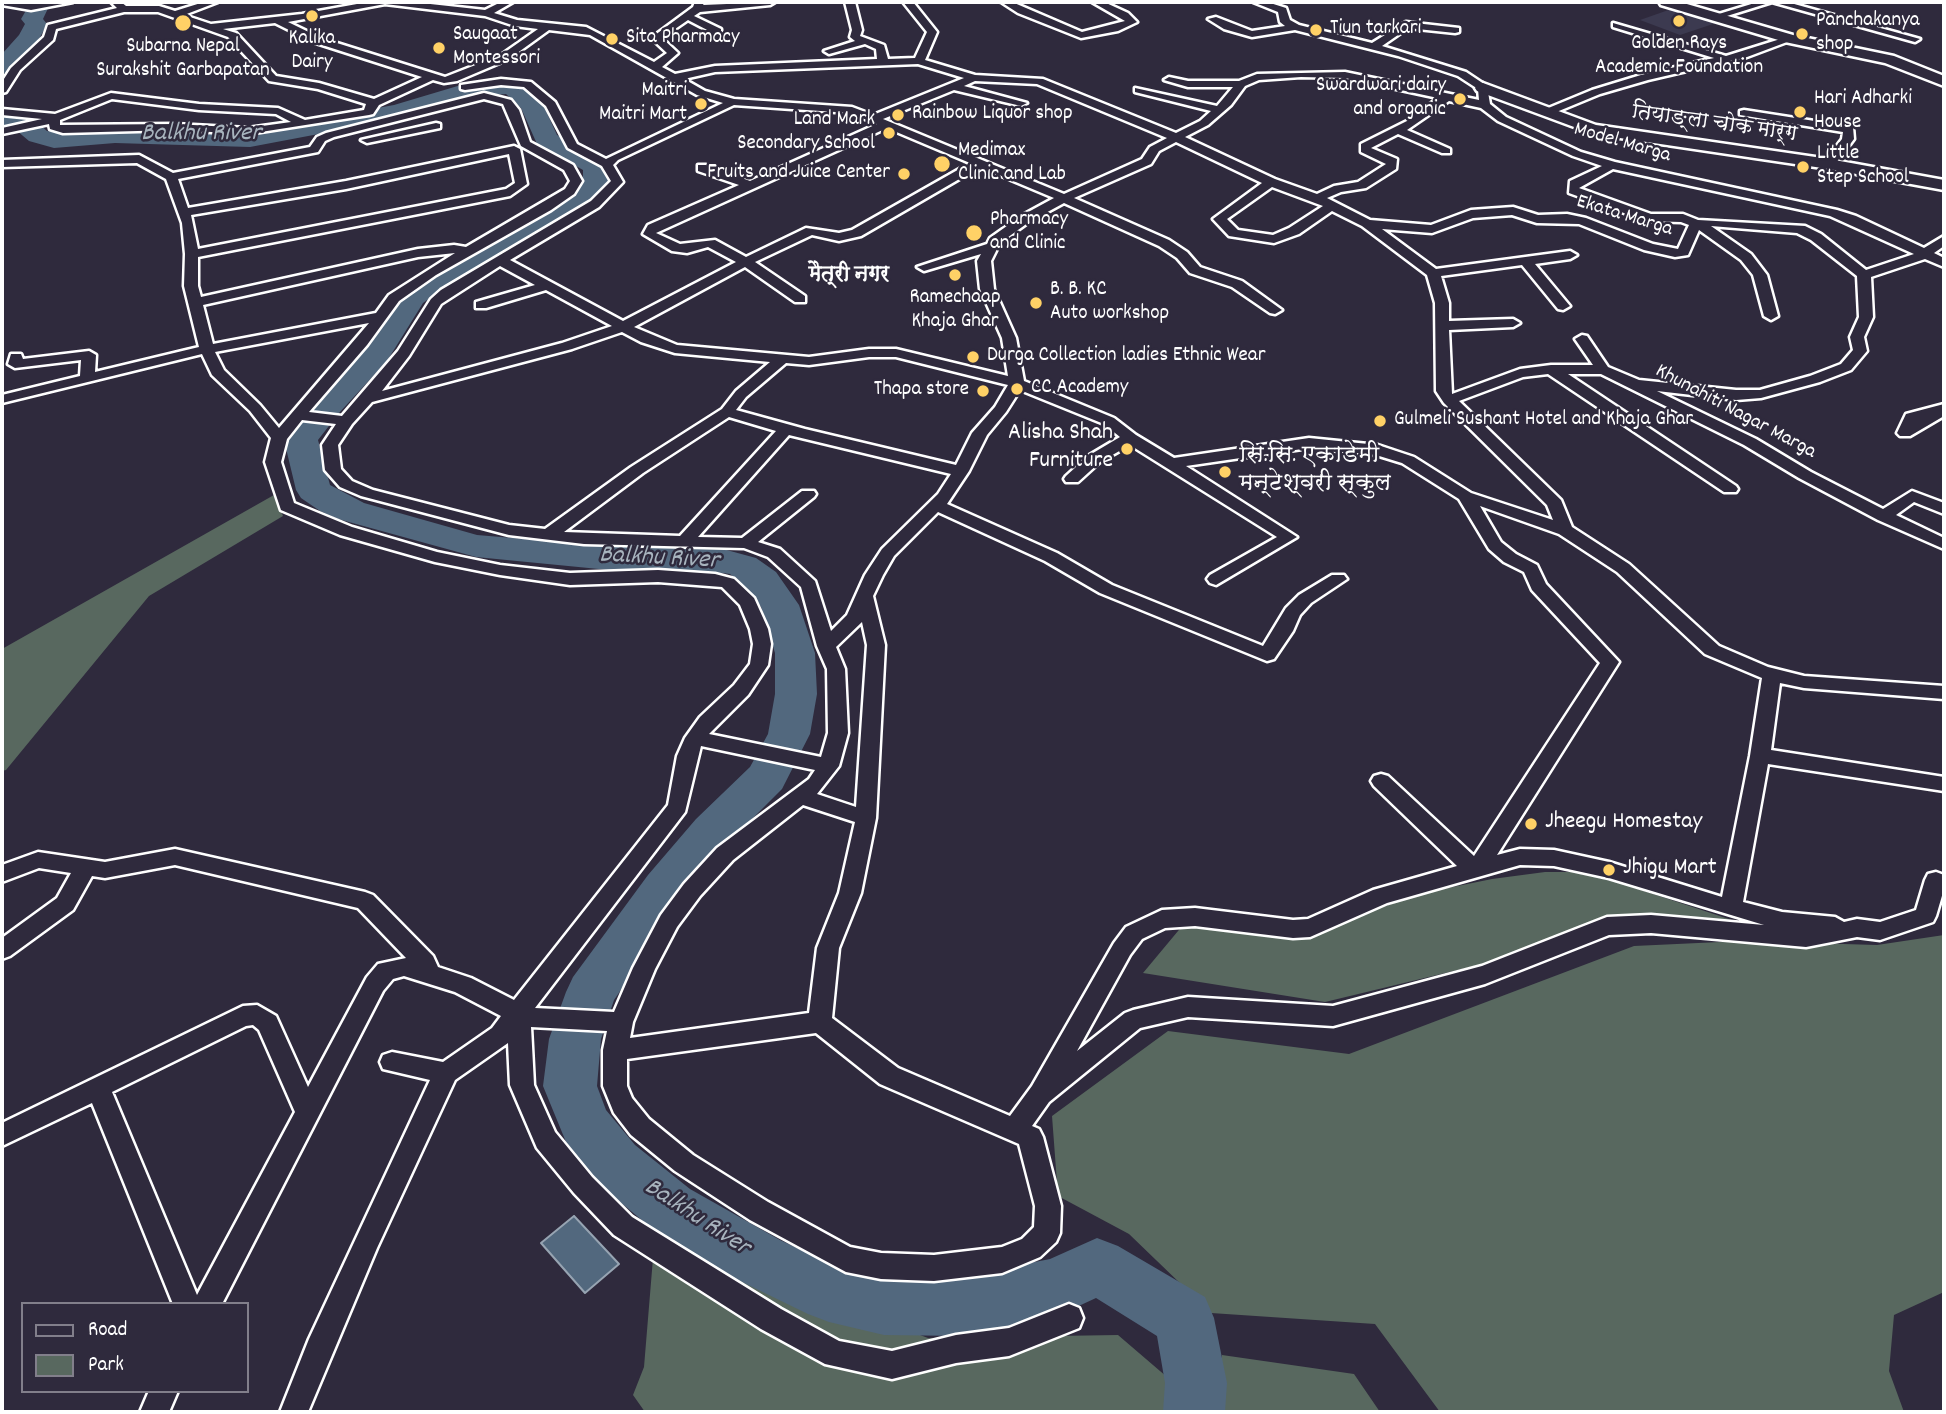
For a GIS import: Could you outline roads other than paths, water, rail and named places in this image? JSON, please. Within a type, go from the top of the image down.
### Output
[{"type":"street","points":[[8,2],[6,4],[31,7],[68,2]]},
{"type":"street","points":[[176,15],[213,2]]},
{"type":"street","points":[[210,27],[277,20],[379,2]]},
{"type":"street","points":[[388,2],[486,13],[516,23],[572,27],[594,33],[701,93],[733,102],[839,108],[881,121],[1164,243],[1182,255],[1195,270],[1237,284],[1275,310]]},
{"type":"street","points":[[486,13],[508,2]]},
{"type":"street","points":[[653,68],[673,53],[656,38],[699,6],[769,2]]},
{"type":"street","points":[[850,2],[857,30],[855,37],[880,47],[884,56],[882,61]]},
{"type":"street","points":[[908,2],[932,32],[919,61]]},
{"type":"street","points":[[1006,2],[1021,11],[1081,35],[1132,22],[1125,15],[1097,2]]},
{"type":"street","points":[[1258,2],[1287,6],[1285,22],[1294,27]]},
{"type":"street","points":[[1666,2],[1790,39],[1889,59],[1944,81]]},
{"type":"street","points":[[1714,17],[1768,2]]},
{"type":"street","points":[[1777,2],[1915,39]]},
{"type":"street","points":[[2,90],[16,68],[49,38],[52,27],[120,5],[159,9],[232,35],[273,79],[318,86],[372,108]]},
{"type":"street","points":[[687,16],[717,31]]},
{"type":"street","points":[[1213,19],[1252,34],[1294,27]]},
{"type":"street","points":[[277,20],[317,40],[430,77],[453,79],[505,57],[547,27]]},
{"type":"street","points":[[1375,46],[1406,25],[1455,30]]},
{"type":"street","points":[[1617,25],[1724,59]]},
{"type":"street","name":"Model Marga","points":[[1294,27],[1436,63],[1462,74],[1502,119],[1577,154],[1612,165],[1833,213],[1852,219],[1944,263]]},
{"type":"street","points":[[1550,111],[1596,92],[1790,39]]},
{"type":"street","points":[[829,51],[866,41]]},
{"type":"street","points":[[673,78],[715,69],[919,61],[974,78],[1038,81],[1175,137],[1271,183],[1317,198],[1366,223],[1433,273],[1442,303],[1443,391],[1449,400],[1555,503],[1565,530]]},
{"type":"street","points":[[924,267],[991,247],[1025,219],[1064,198],[1147,161],[1154,149],[1204,123],[1227,103],[1247,80],[1301,74],[1345,75],[1446,98],[1484,97]]},
{"type":"street","points":[[372,108],[430,77]]},
{"type":"street","points":[[800,299],[746,262],[710,243],[687,249],[677,248],[649,234],[653,229],[974,78]]},
{"type":"street","points":[[1169,80],[1188,84],[1241,84]]},
{"type":"street","points":[[2,112],[20,112],[49,120],[54,127],[62,130],[175,127],[248,131],[303,124],[493,83],[527,84],[551,104],[572,146],[607,164],[617,181],[609,192],[578,215],[446,293],[436,302],[404,353],[367,399],[339,420],[330,445],[334,470],[346,484],[367,493],[509,530],[584,539],[746,543],[774,553],[809,585],[835,669],[838,733],[818,764],[816,785],[725,854],[669,920],[613,1022],[615,1086],[623,1105],[649,1134],[684,1163],[759,1211],[846,1259],[881,1266],[934,1268],[1002,1260],[1031,1248],[1047,1233],[1048,1206],[1030,1138],[889,1076],[820,1022],[615,1050]]},
{"type":"street","points":[[954,87],[1021,103]]},
{"type":"street","points":[[1139,90],[1219,110]]},
{"type":"street","points":[[8,130],[49,120],[111,96],[199,107],[278,111],[303,124]]},
{"type":"street","points":[[192,254],[510,192],[521,184],[513,110],[507,102],[484,96],[330,135],[321,139],[314,150]]},
{"type":"street","name":"तियाङ्ला चोक मार्ग","points":[[1484,97],[1550,111],[1593,129],[1829,164],[1944,185]]},
{"type":"street","points":[[1317,198],[1338,189],[1362,184],[1392,166],[1393,162],[1364,148],[1398,130],[1446,98]]},
{"type":"street","points":[[607,164],[630,150],[733,102]]},
{"type":"street","points":[[1744,113],[1849,129],[1848,139],[1829,164]]},
{"type":"street","points":[[2,163],[139,159],[171,177],[436,126]]},
{"type":"street","points":[[1398,130],[1446,151]]},
{"type":"street","points":[[184,212],[346,185],[519,147],[569,168],[576,180],[570,191],[547,207],[467,251],[394,298],[302,416],[279,438],[273,461],[287,506],[346,531],[435,557],[500,570],[570,579],[659,576],[715,580],[736,589],[748,602],[762,644],[759,665],[741,690],[707,722],[705,740],[687,756],[678,807],[528,1016],[446,1073],[319,1349],[295,1412]]},
{"type":"street","points":[[367,399],[566,346],[623,327],[664,303],[805,233],[821,231],[846,237],[856,233],[981,162]]},
{"type":"street","points":[[1612,165],[1574,184],[1573,190],[1650,218],[1675,217],[1698,223],[1746,257],[1760,275],[1771,316]]},
{"type":"street","points":[[702,167],[750,185]]},
{"type":"street","points":[[171,177],[184,212],[192,254],[191,286],[207,349],[217,372],[255,408],[279,438]]},
{"type":"street","points":[[1271,183],[1219,219],[1234,233],[1274,239],[1294,231],[1331,206]]},
{"type":"street","name":"Ekata Marga","points":[[1366,223],[1432,229],[1471,214],[1513,211],[1538,219],[1582,221],[1649,247],[1675,253],[1683,252],[1698,223],[1800,229],[1816,237],[1864,275]]},
{"type":"street","points":[[1864,275],[1923,255],[1944,240]]},
{"type":"street","points":[[826,646],[855,618],[888,553],[936,505],[961,471],[980,433],[1001,410],[1017,383],[1009,338],[987,289],[984,274],[984,261],[991,247]]},
{"type":"street","points":[[194,303],[418,253],[454,249],[467,251]]},
{"type":"street","points":[[1433,273],[1570,255]]},
{"type":"street","points":[[501,261],[646,340],[675,349],[780,361],[896,353],[1017,383],[1109,421],[1130,438],[1289,537],[1216,579]]},
{"type":"street","points":[[1526,261],[1563,306]]},
{"type":"street","name":"Khunahiti Nagar Marga","points":[[1636,384],[1761,394],[1846,367],[1860,351],[1857,337],[1866,317],[1864,275]]},
{"type":"street","points":[[481,305],[546,286]]},
{"type":"street","points":[[2,398],[207,349],[380,317]]},
{"type":"street","points":[[1441,326],[1513,323]]},
{"type":"street","points":[[1582,340],[1603,370]]},
{"type":"street","points":[[16,357],[15,364],[89,355],[88,379]]},
{"type":"street","points":[[548,535],[637,470],[727,412],[741,394],[780,361]]},
{"type":"street","points":[[1449,400],[1520,373],[1551,369],[1603,370],[1636,384]]},
{"type":"street","points":[[1551,369],[1730,489]]},
{"type":"street","name":"Khunahiti Nagar Marga","points":[[1636,384],[1665,402],[1751,442],[1805,475],[1944,544]]},
{"type":"street","points":[[727,412],[961,471]]},
{"type":"street","points":[[302,416],[339,420]]},
{"type":"street","points":[[686,540],[786,429]]},
{"type":"street","points":[[1072,479],[1094,459],[1130,438]]},
{"type":"street","points":[[1171,463],[1308,443],[1378,450],[1408,460],[1465,496],[1565,530],[1623,568],[1704,645],[1772,674],[1804,682],[1944,692]]},
{"type":"street","points":[[746,543],[808,494]]},
{"type":"street","points":[[1465,496],[1495,545],[1510,558],[1531,569],[1538,586],[1610,662],[1476,871]]},
{"type":"street","points":[[1884,516],[1912,496],[1944,509]]},
{"type":"street","points":[[936,505],[1051,556],[1106,589],[1267,655],[1284,631],[1292,612],[1305,599],[1338,579]]},
{"type":"street","points":[[820,1022],[828,948],[850,893],[866,818],[876,645],[864,597]]},
{"type":"street","points":[[1731,908],[1760,756],[1772,674]]},
{"type":"street","points":[[705,740],[818,764]]},
{"type":"street","points":[[1760,756],[1944,785]]},
{"type":"street","points":[[1381,781],[1476,871]]},
{"type":"street","points":[[802,797],[866,818]]},
{"type":"street","points":[[2,874],[38,860],[105,870],[174,857],[365,901],[425,963],[430,974]]},
{"type":"street","points":[[1015,1130],[1040,1094],[1122,948],[1134,933],[1162,919],[1195,917],[1293,929],[1310,928],[1381,896],[1520,857],[1555,858],[1609,870],[1782,921],[1880,931],[1925,916],[1936,880]]},
{"type":"street","points":[[2,950],[65,905],[86,867]]},
{"type":"street","points":[[1040,1094],[1133,1020],[1188,1007],[1333,1016],[1485,975],[1607,926],[1651,924],[1806,938],[1857,929]]},
{"type":"street","points":[[208,1302],[375,984],[386,971],[404,967],[430,974],[463,985],[528,1016],[613,1022]]},
{"type":"street","points":[[2,1135],[243,1016],[257,1015],[268,1023],[307,1111]]},
{"type":"street","points":[[528,1016],[522,1085],[546,1140],[583,1185],[623,1226],[771,1319],[835,1354],[892,1365],[956,1349],[1010,1342],[1069,1318]]},
{"type":"street","points":[[392,1062],[446,1073]]},
{"type":"street","points":[[97,1087],[186,1302]]},
{"type":"street","points":[[154,1412],[163,1393]]},
{"type":"water","points":[[574,1216],[619,1264],[585,1293],[541,1243]]},
{"type":"waterway","name":"Balkhu River","points":[[2,67],[29,38],[36,24],[32,19],[41,2]]},
{"type":"waterway","name":"Balkhu River","points":[[2,121],[23,123],[38,136],[54,140],[115,135],[250,139],[398,112],[469,90],[495,86],[512,87],[532,105],[546,139],[560,149],[596,166],[596,183],[577,199],[444,275],[411,297],[376,354],[327,406],[301,440],[314,490],[351,511],[476,546],[609,558],[723,561],[743,566],[762,581],[780,605],[795,653],[796,694],[789,734],[766,778],[712,831],[665,888],[591,992],[575,1039],[570,1086],[585,1125],[615,1163],[670,1208],[759,1260],[829,1293],[884,1305],[963,1306],[1057,1287],[1097,1266],[1184,1318],[1196,1383],[1194,1412]]},
{"type":"place","name":"Kalika Dairy","points":[[312,16]]},
{"type":"place","name":"Golden Rays Academic Foundation","points":[[1679,21]]},
{"type":"place","name":"Subarna Nepal Surakshit Garbapatan","points":[[183,23]]},
{"type":"place","name":"Tiun tarkari","points":[[1316,30]]},
{"type":"place","name":"Panchakanya shop","points":[[1802,34]]},
{"type":"place","name":"Sita Pharmacy","points":[[612,39]]},
{"type":"place","name":"Saugaat Montessori","points":[[439,48]]},
{"type":"place","name":"Swardwari dairy and organic","points":[[1460,99]]},
{"type":"place","name":"Maitri Maitri Mart","points":[[701,104]]},
{"type":"place","name":"Hari Adharki House","points":[[1800,112]]},
{"type":"place","name":"Rainbow Liquor shop","points":[[898,115]]},
{"type":"place","name":"Land Mark Secondary School","points":[[889,133]]},
{"type":"place","name":"Medimax Clinic and Lab","points":[[942,164]]},
{"type":"place","name":"Little Step School","points":[[1803,167]]},
{"type":"place","name":"Fruits and Juice Center","points":[[904,174]]},
{"type":"place","name":"Pharmacy and Clinic","points":[[974,233]]},
{"type":"place","name":"Ramechaap Khaja Ghar","points":[[955,275]]},
{"type":"place","name":"B. B. KC Auto workshop","points":[[1036,303]]},
{"type":"place","name":"Durga Collection ladies Ethnic Wear","points":[[973,357]]},
{"type":"place","name":"CC Academy","points":[[1017,389]]},
{"type":"place","name":"Thapa store","points":[[983,391]]},
{"type":"place","name":"Gulmeli Sushant Hotel and Khaja Ghar","points":[[1380,421]]},
{"type":"place","name":"Alisha Shah Furniture","points":[[1127,449]]},
{"type":"place","name":"सि.सि. एकाडेमी मन्टेश्वरी स्कुल","points":[[1225,472]]},
{"type":"place","name":"Jheegu Homestay","points":[[1531,824]]},
{"type":"place","name":"Jhigu Mart","points":[[1609,870]]},
{"type":"district","name":"मैत्री नगर","points":[[849,277]]}]
